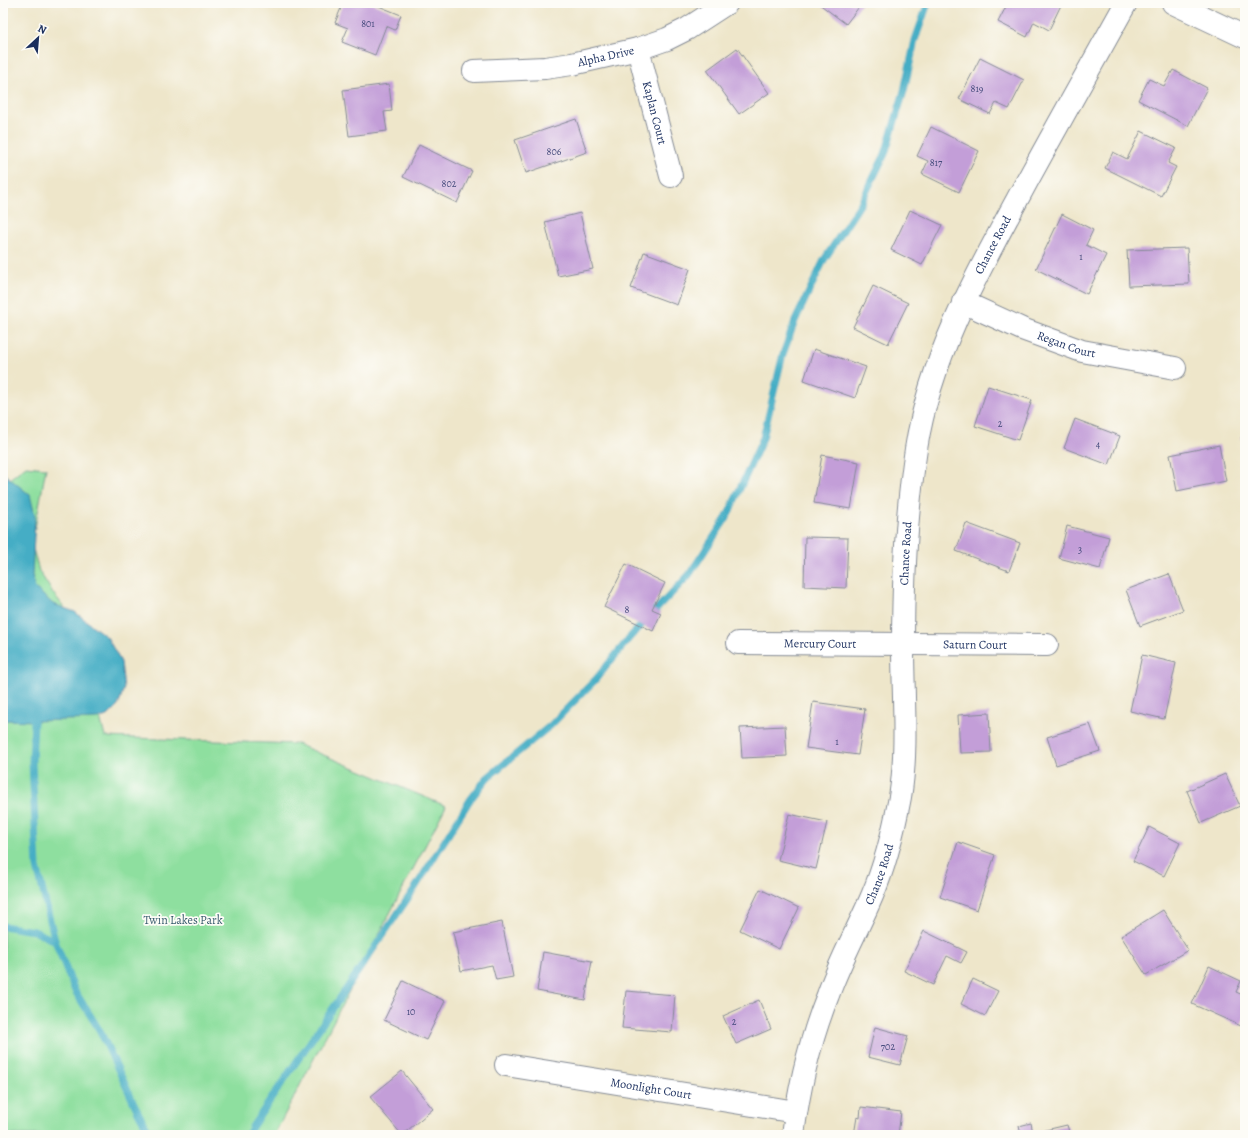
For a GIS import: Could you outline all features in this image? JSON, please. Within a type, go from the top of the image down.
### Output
[{"type":"street","name":"Alpha Drive","points":[[474,70],[545,68],[572,64],[638,49],[667,39],[687,29],[727,3]]},
{"type":"street","name":"Chance Road","points":[[793,1135],[807,1058],[826,1001],[873,894],[900,798],[903,770],[905,551],[909,502],[917,445],[923,416],[932,385],[944,349],[963,302],[1065,112],[1126,3]]},
{"type":"street","points":[[1173,3],[1245,37]]},
{"type":"street","name":"Kaplan Court","points":[[638,49],[671,176]]},
{"type":"street","name":"Regan Court","points":[[963,302],[1022,329],[1082,351],[1175,368]]},
{"type":"street","name":"Mercury Court","points":[[738,643],[903,643]]},
{"type":"street","name":"Saturn Court","points":[[903,643],[1047,645]]},
{"type":"street","name":"Moonlight Court","points":[[506,1065],[796,1112]]},
{"type":"green space","name":"Twin Lakes Park","points":[[26,466],[46,468],[32,545],[39,571],[53,593],[76,622],[105,737],[297,744],[446,806],[274,1135],[3,1135],[3,484]]},
{"type":"water","points":[[3,473],[30,495],[35,516],[32,575],[35,588],[53,604],[75,612],[107,637],[121,662],[124,688],[118,706],[109,715],[98,719],[34,721],[3,720]]},
{"type":"building","points":[[343,3],[371,3],[401,15],[395,30],[386,26],[375,55],[342,42],[348,28],[335,23]]},
{"type":"building","points":[[818,3],[862,3],[846,24]]},
{"type":"building","points":[[1008,3],[1062,3],[1049,30],[1034,22],[1027,37],[998,22]]},
{"type":"building","points":[[737,48],[769,93],[739,114],[707,70]]},
{"type":"building","points":[[980,58],[1024,80],[1009,109],[996,103],[990,114],[959,99]]},
{"type":"building","points":[[1173,70],[1207,88],[1188,126],[1138,100],[1149,79],[1164,86]]},
{"type":"building","points":[[389,84],[392,111],[384,112],[387,131],[349,136],[343,90]]},
{"type":"building","points":[[576,119],[587,152],[526,173],[515,140]]},
{"type":"building","points":[[931,127],[979,151],[959,192],[922,174],[928,161],[917,156]]},
{"type":"building","points":[[1141,131],[1176,148],[1168,163],[1176,167],[1161,196],[1105,168],[1113,152],[1127,159]]},
{"type":"building","points":[[419,145],[472,171],[457,203],[403,177]]},
{"type":"building","points":[[910,210],[942,225],[922,265],[891,250]]},
{"type":"building","points":[[580,213],[593,269],[558,276],[545,222]]},
{"type":"building","points":[[1062,214],[1093,230],[1086,245],[1106,255],[1087,294],[1036,269]]},
{"type":"building","points":[[1187,248],[1189,284],[1129,286],[1127,250]]},
{"type":"building","points":[[644,252],[690,269],[677,305],[631,288]]},
{"type":"building","points":[[873,286],[908,303],[888,344],[853,327]]},
{"type":"building","points":[[814,349],[866,367],[855,398],[804,380]]},
{"type":"building","points":[[988,386],[1032,400],[1018,440],[975,426]]},
{"type":"building","points":[[1075,419],[1120,436],[1109,465],[1064,448]]},
{"type":"building","points":[[1245,430],[1245,441],[1241,438]]},
{"type":"building","points":[[1219,445],[1226,481],[1177,491],[1170,455]]},
{"type":"building","points":[[822,455],[859,462],[851,509],[814,503]]},
{"type":"building","points":[[966,523],[1020,543],[1009,571],[956,551]]},
{"type":"building","points":[[1067,526],[1109,537],[1100,569],[1059,558]]},
{"type":"building","points":[[805,537],[848,538],[846,588],[804,586]]},
{"type":"building","points":[[626,564],[665,583],[652,609],[661,613],[653,631],[604,607]]},
{"type":"building","points":[[1169,574],[1183,610],[1140,626],[1126,590]]},
{"type":"building","points":[[1142,655],[1176,663],[1164,719],[1130,711]]},
{"type":"building","points":[[813,702],[865,709],[858,755],[806,748]]},
{"type":"building","points":[[989,713],[991,752],[960,753],[958,715]]},
{"type":"building","points":[[1090,724],[1100,751],[1056,765],[1047,737]]},
{"type":"building","points":[[785,726],[787,756],[742,758],[740,728]]},
{"type":"building","points":[[1225,774],[1240,806],[1201,823],[1187,791]]},
{"type":"building","points":[[789,814],[827,822],[816,869],[778,860]]},
{"type":"building","points":[[1149,827],[1180,843],[1164,876],[1133,861]]},
{"type":"building","points":[[958,842],[995,855],[977,910],[940,897]]},
{"type":"building","points":[[760,889],[799,908],[779,949],[740,930]]},
{"type":"building","points":[[1163,910],[1188,950],[1146,975],[1121,936]]},
{"type":"building","points":[[502,922],[513,977],[496,980],[492,965],[461,971],[453,932]]},
{"type":"building","points":[[924,931],[967,952],[961,963],[947,956],[933,985],[904,971]]},
{"type":"building","points":[[543,952],[592,961],[585,1000],[537,991]]},
{"type":"building","points":[[1209,966],[1241,981],[1236,992],[1245,996],[1245,1016],[1241,1026],[1192,1004]]},
{"type":"building","points":[[973,979],[998,991],[985,1016],[961,1004]]},
{"type":"building","points":[[403,981],[445,1001],[426,1040],[384,1020]]},
{"type":"building","points":[[626,991],[675,995],[672,1032],[622,1028]]},
{"type":"building","points":[[759,1000],[771,1029],[736,1044],[723,1016]]},
{"type":"building","points":[[875,1027],[908,1036],[900,1065],[868,1057]]},
{"type":"building","points":[[402,1071],[433,1109],[402,1135],[370,1097]]},
{"type":"building","points":[[861,1107],[901,1112],[898,1135],[854,1135],[857,1117],[860,1118]]},
{"type":"building","points":[[1031,1123],[1033,1133],[1067,1125],[1070,1135],[1021,1135],[1019,1126]]},
{"type":"waterway","points":[[248,1135],[415,888],[470,800],[487,778],[551,725],[596,679],[631,636],[689,575],[727,517],[763,438],[783,354],[795,321],[824,260],[861,203],[885,154],[904,91],[915,40],[928,3]]},
{"type":"waterway","points":[[29,714],[34,721],[32,762],[37,867],[55,941],[75,991],[100,1031],[139,1114],[151,1135]]},
{"type":"waterway","points":[[3,926],[34,931],[55,941]]}]
